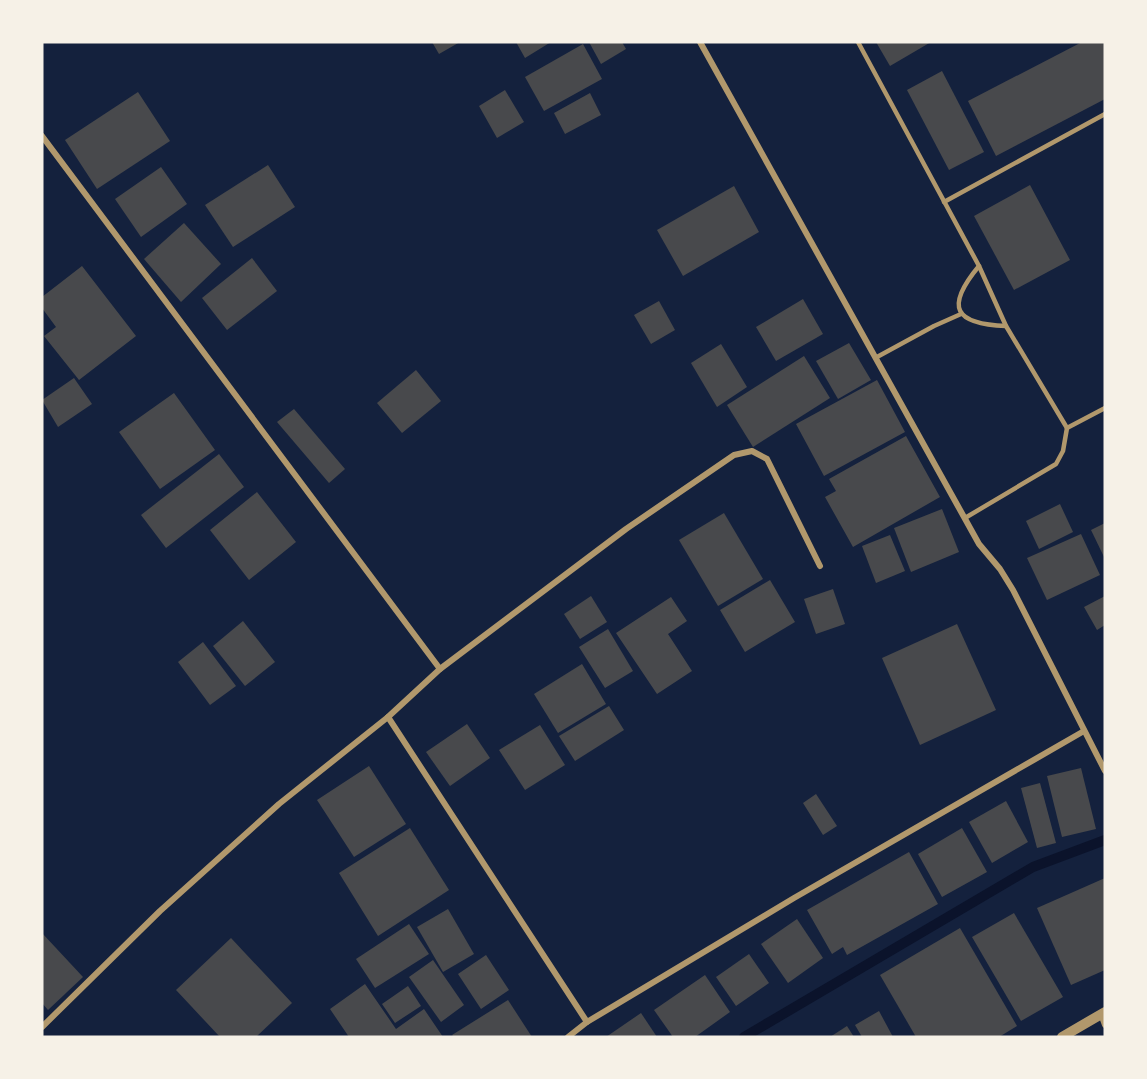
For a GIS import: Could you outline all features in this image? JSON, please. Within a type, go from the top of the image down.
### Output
[{"type":"street","points":[[700,42],[965,518],[980,544],[1013,590],[1105,771]]},
{"type":"street","points":[[42,136],[440,669]]},
{"type":"street","points":[[42,1027],[160,911],[270,812],[388,717],[440,669],[626,529],[734,455],[752,452],[767,459],[820,566]]},
{"type":"street","points":[[388,717],[587,1022]]},
{"type":"street","points":[[568,1037],[587,1022],[794,898],[1084,732]]},
{"type":"street","points":[[1062,1037],[1103,1013],[1105,1025]]},
{"type":"lane","points":[[858,42],[979,266],[1006,326],[1067,428],[1063,451],[1056,464],[965,518]]},
{"type":"lane","points":[[944,202],[1105,114]]},
{"type":"lane","points":[[979,266],[964,284],[959,302],[961,314],[968,321],[1006,326]]},
{"type":"lane","points":[[877,357],[961,314]]},
{"type":"lane","points":[[1067,428],[1105,408]]},
{"type":"building","points":[[432,42],[460,42],[439,54]]},
{"type":"building","points":[[516,42],[551,42],[525,58]]},
{"type":"building","points":[[589,42],[622,42],[626,49],[601,64]]},
{"type":"building","points":[[876,42],[931,42],[890,66]]},
{"type":"building","points":[[1082,42],[1105,42],[1105,99],[996,156],[968,101]]},
{"type":"building","points":[[583,44],[602,79],[544,111],[525,77]]},
{"type":"building","points":[[942,71],[984,152],[949,170],[907,90]]},
{"type":"building","points":[[505,90],[524,122],[497,138],[479,106]]},
{"type":"building","points":[[138,92],[170,141],[97,189],[65,140]]},
{"type":"building","points":[[590,93],[601,115],[565,134],[554,113]]},
{"type":"building","points":[[268,165],[295,207],[233,247],[205,205]]},
{"type":"building","points":[[161,167],[187,204],[141,237],[115,199]]},
{"type":"building","points":[[1030,185],[1070,260],[1014,290],[974,216]]},
{"type":"building","points":[[734,186],[759,232],[683,276],[657,230]]},
{"type":"building","points":[[184,223],[221,264],[181,302],[144,259]]},
{"type":"building","points":[[252,258],[277,291],[227,330],[202,298]]},
{"type":"building","points":[[82,266],[136,336],[79,380],[44,336],[56,327],[42,308],[42,297]]},
{"type":"building","points":[[803,299],[823,334],[776,361],[756,327]]},
{"type":"building","points":[[659,301],[675,330],[651,344],[634,315]]},
{"type":"building","points":[[849,343],[871,380],[838,399],[816,361]]},
{"type":"building","points":[[721,344],[747,387],[717,407],[691,363]]},
{"type":"building","points":[[804,356],[830,398],[753,447],[727,405]]},
{"type":"building","points":[[416,370],[441,401],[402,433],[377,403]]},
{"type":"building","points":[[74,378],[92,404],[58,427],[42,400]]},
{"type":"building","points":[[877,380],[905,432],[824,476],[796,424]]},
{"type":"building","points":[[174,393],[215,450],[160,489],[119,432]]},
{"type":"building","points":[[294,409],[345,469],[329,483],[277,422]]},
{"type":"building","points":[[906,436],[940,497],[853,547],[825,497],[836,491],[829,479]]},
{"type":"building","points":[[219,454],[244,487],[166,548],[141,515]]},
{"type":"building","points":[[257,492],[296,542],[249,580],[210,530]]},
{"type":"building","points":[[1060,504],[1073,532],[1039,549],[1026,521]]},
{"type":"building","points":[[942,509],[959,552],[911,572],[894,528]]},
{"type":"building","points":[[724,513],[763,579],[718,606],[679,540]]},
{"type":"building","points":[[1105,523],[1105,559],[1091,530]]},
{"type":"building","points":[[1081,534],[1100,575],[1047,600],[1027,558]]},
{"type":"building","points":[[890,535],[905,571],[876,583],[862,546]]},
{"type":"building","points":[[770,580],[795,622],[745,652],[720,610]]},
{"type":"building","points":[[833,589],[845,624],[816,634],[804,599]]},
{"type":"building","points":[[591,596],[607,622],[580,639],[564,614]]},
{"type":"building","points":[[1105,596],[1105,625],[1097,630],[1084,607]]},
{"type":"building","points":[[671,597],[687,621],[668,634],[692,671],[657,694],[616,633]]},
{"type":"building","points":[[243,621],[275,662],[245,686],[213,646]]},
{"type":"building","points":[[957,624],[996,710],[920,745],[882,658]]},
{"type":"building","points":[[608,629],[633,671],[605,688],[579,647]]},
{"type":"building","points":[[203,642],[236,686],[210,705],[178,662]]},
{"type":"building","points":[[582,664],[606,704],[558,733],[534,694]]},
{"type":"building","points":[[609,706],[624,730],[575,761],[559,736]]},
{"type":"building","points":[[467,724],[490,758],[450,786],[426,752]]},
{"type":"building","points":[[540,725],[565,765],[525,790],[499,750]]},
{"type":"building","points":[[369,766],[406,824],[354,857],[317,800]]},
{"type":"building","points":[[1081,768],[1096,829],[1062,837],[1047,776]]},
{"type":"building","points":[[1040,783],[1056,843],[1037,848],[1021,788]]},
{"type":"building","points":[[816,794],[837,826],[823,835],[803,803]]},
{"type":"building","points":[[1006,801],[1028,842],[992,863],[969,822]]},
{"type":"building","points":[[410,828],[449,890],[378,936],[339,873]]},
{"type":"building","points":[[962,828],[987,872],[942,897],[918,854]]},
{"type":"building","points":[[909,852],[938,904],[847,955],[843,947],[832,954],[807,910]]},
{"type":"building","points":[[1105,878],[1105,970],[1071,985],[1037,908]]},
{"type":"building","points":[[448,909],[474,954],[443,972],[417,927]]},
{"type":"building","points":[[1014,913],[1063,997],[1021,1021],[972,937]]},
{"type":"building","points":[[797,919],[823,958],[788,983],[761,944]]},
{"type":"building","points":[[409,924],[429,954],[375,988],[356,959]]},
{"type":"building","points":[[960,928],[1017,1026],[999,1037],[916,1037],[880,975]]},
{"type":"building","points":[[42,933],[83,977],[48,1010],[42,1003]]},
{"type":"building","points":[[231,938],[292,1003],[256,1037],[220,1037],[176,990]]},
{"type":"building","points":[[749,954],[769,983],[736,1006],[716,977]]},
{"type":"building","points":[[486,955],[509,990],[481,1009],[458,974]]},
{"type":"building","points":[[433,960],[464,1005],[441,1022],[409,977]]},
{"type":"building","points":[[705,975],[730,1012],[695,1037],[673,1037],[654,1010]]},
{"type":"building","points":[[365,984],[396,1029],[424,1009],[443,1037],[349,1037],[330,1009]]},
{"type":"building","points":[[408,986],[421,1006],[395,1023],[382,1004]]},
{"type":"building","points":[[508,1000],[532,1037],[454,1037],[452,1035]]},
{"type":"building","points":[[879,1011],[893,1037],[862,1037],[855,1025]]},
{"type":"building","points":[[641,1013],[657,1037],[606,1037]]},
{"type":"building","points":[[847,1026],[854,1037],[830,1037]]},
{"type":"waterway","points":[[744,1037],[1033,867],[1105,840]]}]
